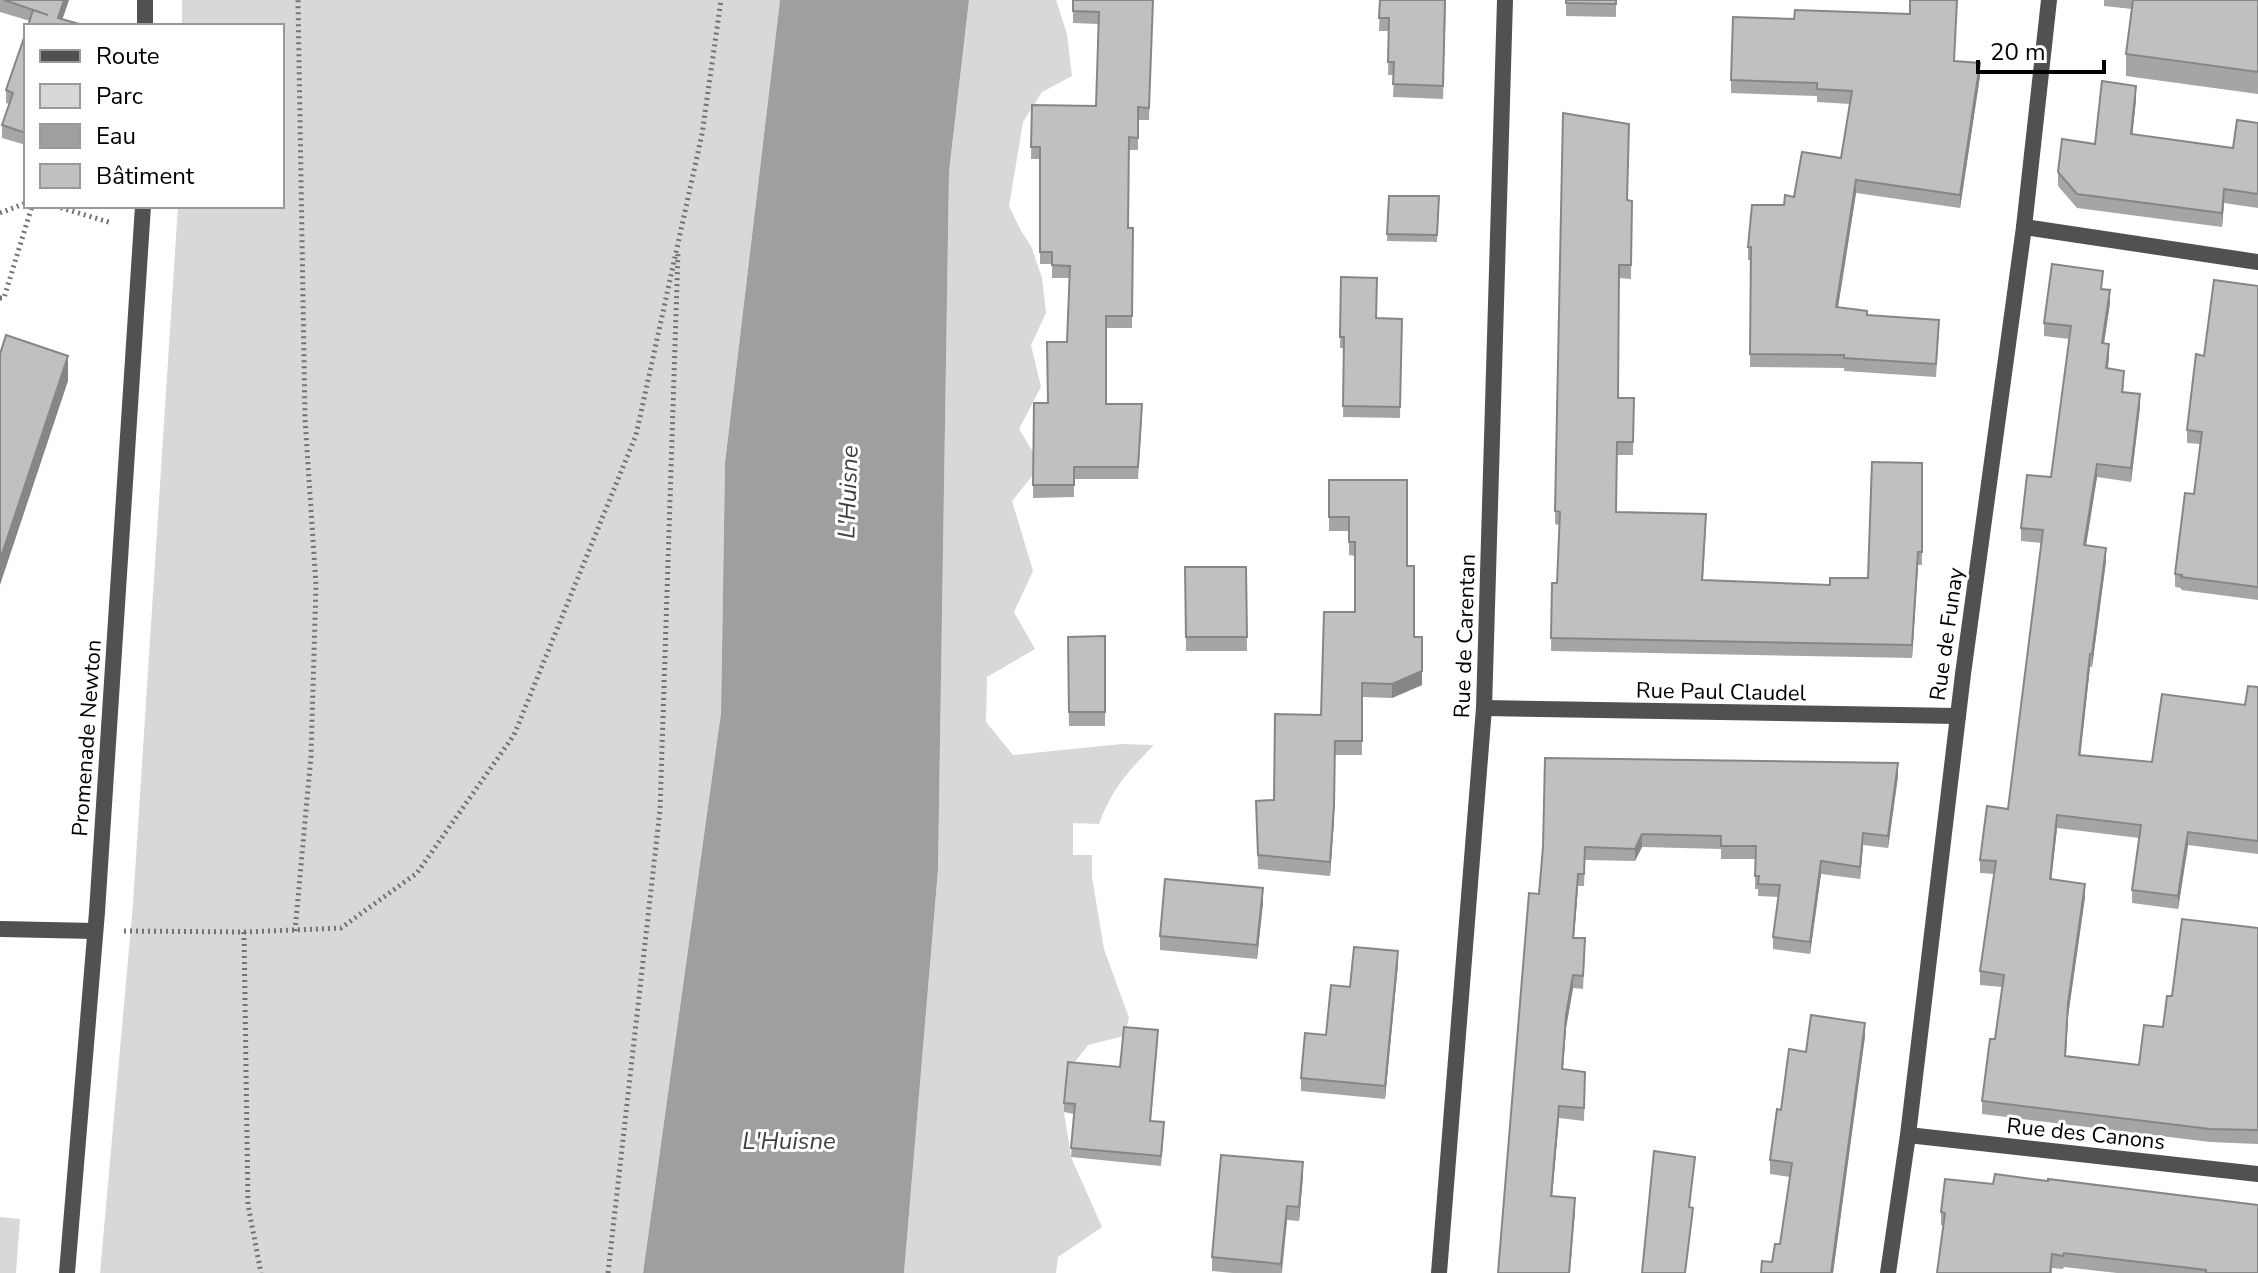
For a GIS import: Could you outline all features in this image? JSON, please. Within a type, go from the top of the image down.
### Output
[{"type":"street","points":[[145,0],[145,24]]},
{"type":"street","name":"Rue de Carentan","points":[[1439,1273],[1484,708],[1505,0]]},
{"type":"street","name":"Rue de Funay","points":[[1888,1273],[1908,1135],[1958,716],[2024,227],[2049,0]]},
{"type":"street","name":"Promenade Newton","points":[[67,1273],[95,931],[143,208]]},
{"type":"street","points":[[2024,227],[2258,262]]},
{"type":"street","name":"Rue Paul Claudel","points":[[1484,708],[1958,716]]},
{"type":"street","points":[[0,929],[95,931]]},
{"type":"street","name":"Rue des Canons","points":[[1908,1135],[2258,1174]]},
{"type":"path","points":[[295,931],[311,756],[316,585],[305,419],[298,0]]},
{"type":"path","points":[[95,931],[244,932],[341,928],[417,873],[514,735],[636,435],[702,134],[721,0]]},
{"type":"path","points":[[0,213],[24,204]]},
{"type":"path","points":[[0,298],[4,298],[31,208]]},
{"type":"path","points":[[62,208],[142,232]]},
{"type":"path","points":[[608,1273],[660,810],[679,240]]},
{"type":"path","points":[[244,932],[248,1205],[261,1273]]},
{"type":"green space","points":[[182,0],[780,0],[725,463],[721,713],[643,1273],[100,1273],[133,904],[178,208],[284,208],[284,24],[182,24]]},
{"type":"green space","points":[[969,0],[1056,0],[1067,34],[1072,76],[1042,92],[1023,122],[1009,206],[1031,246],[1042,278],[1046,313],[1031,345],[1041,387],[1019,429],[1041,465],[1012,501],[1033,571],[1014,612],[1035,649],[987,677],[986,722],[1013,755],[1121,744],[1154,745],[1122,781],[1099,824],[1073,823],[1073,855],[1092,855],[1092,877],[1104,949],[1129,1018],[1124,1036],[1088,1045],[1068,1071],[1064,1112],[1071,1157],[1102,1227],[1058,1257],[1056,1273],[904,1273],[938,870],[949,172]]},
{"type":"green space","points":[[0,1217],[20,1219],[16,1273],[0,1273]]},
{"type":"water","name":"L'Huisne","points":[[780,0],[969,0],[949,172],[938,870],[904,1273],[643,1273],[721,713],[725,463]]},
{"type":"building","points":[[4,0],[64,0],[58,18],[79,24],[29,24],[33,10],[48,15]]},
{"type":"building","points":[[1073,0],[1153,0],[1149,108],[1138,107],[1138,138],[1129,137],[1128,228],[1133,228],[1132,316],[1106,316],[1106,404],[1142,404],[1138,467],[1074,467],[1074,485],[1033,485],[1034,403],[1048,403],[1047,342],[1067,342],[1070,266],[1052,265],[1052,252],[1040,252],[1040,147],[1031,147],[1032,105],[1096,106],[1099,12],[1073,11]]},
{"type":"building","points":[[1380,0],[1445,0],[1443,86],[1393,84],[1394,62],[1388,62],[1389,18],[1379,18]]},
{"type":"building","points":[[1566,0],[1616,0],[1616,4],[1566,3]]},
{"type":"building","points":[[1910,0],[1957,0],[1954,61],[1980,63],[1960,195],[1856,180],[1836,307],[1867,311],[1867,315],[1939,320],[1936,364],[1844,358],[1844,355],[1750,354],[1751,247],[1748,247],[1752,205],[1784,205],[1785,195],[1794,197],[1802,152],[1841,158],[1852,91],[1817,89],[1817,83],[1731,80],[1733,17],[1794,19],[1795,10],[1910,14]]},
{"type":"building","points":[[2133,0],[2258,0],[2258,72],[2126,54]]},
{"type":"building","points":[[24,38],[24,132],[2,125],[13,93],[6,90]]},
{"type":"building","points":[[2102,81],[2136,86],[2131,134],[2233,148],[2237,120],[2258,123],[2258,194],[2224,189],[2222,213],[2077,194],[2058,172],[2062,139],[2095,144]]},
{"type":"building","points":[[1563,113],[1629,124],[1627,200],[1632,201],[1631,265],[1619,265],[1618,398],[1634,398],[1633,442],[1617,442],[1616,512],[1706,514],[1702,580],[1830,585],[1830,578],[1868,578],[1872,462],[1922,463],[1922,552],[1918,552],[1912,645],[1551,638],[1552,583],[1557,583],[1560,512],[1555,511]]},
{"type":"building","points":[[1389,196],[1439,196],[1437,235],[1387,234]]},
{"type":"building","points":[[2052,264],[2103,271],[2101,289],[2110,290],[2102,343],[2109,344],[2106,368],[2124,371],[2122,392],[2140,394],[2131,468],[2097,464],[2084,545],[2106,548],[2079,755],[2152,762],[2162,694],[2245,705],[2248,686],[2258,687],[2258,841],[2188,832],[2178,896],[2132,890],[2141,825],[2057,815],[2050,879],[2085,884],[2068,1003],[2065,1056],[2139,1065],[2144,1025],[2163,1027],[2167,996],[2172,996],[2182,919],[2258,928],[2258,1130],[2210,1129],[1982,1101],[1990,1039],[1995,1039],[2004,975],[1980,971],[1996,861],[1980,860],[1987,806],[2008,809],[2043,530],[2021,528],[2027,475],[2051,477],[2071,326],[2044,323]]},
{"type":"building","points":[[1341,277],[1377,278],[1376,318],[1402,319],[1400,407],[1343,406]]},
{"type":"building","points":[[2214,280],[2258,286],[2258,587],[2175,574],[2185,493],[2194,494],[2202,432],[2187,430],[2196,354],[2204,356]]},
{"type":"building","points":[[6,335],[68,356],[0,560],[0,354]]},
{"type":"building","points":[[1329,480],[1407,480],[1407,566],[1414,566],[1414,637],[1422,637],[1422,671],[1392,684],[1362,683],[1362,741],[1335,741],[1330,862],[1258,855],[1256,801],[1274,800],[1275,714],[1321,715],[1324,612],[1355,612],[1355,542],[1349,542],[1349,517],[1329,517]]},
{"type":"building","points":[[1185,567],[1246,567],[1247,637],[1186,637]]},
{"type":"building","points":[[1105,636],[1105,712],[1069,712],[1068,637]]},
{"type":"building","points":[[1545,758],[1898,763],[1888,836],[1863,833],[1860,867],[1821,861],[1810,942],[1773,937],[1780,885],[1758,884],[1759,876],[1755,876],[1756,846],[1721,846],[1721,836],[1642,834],[1635,849],[1585,847],[1584,874],[1578,874],[1573,938],[1585,938],[1583,976],[1573,975],[1562,1069],[1585,1072],[1584,1108],[1559,1106],[1551,1196],[1575,1198],[1569,1273],[1498,1273],[1529,893],[1539,894]]},
{"type":"building","points":[[1165,879],[1263,888],[1257,945],[1160,936]]},
{"type":"building","points":[[1354,947],[1398,951],[1385,1086],[1301,1078],[1305,1033],[1326,1035],[1331,985],[1350,987]]},
{"type":"building","points":[[1811,1015],[1865,1023],[1831,1273],[1761,1273],[1762,1261],[1772,1262],[1775,1244],[1780,1244],[1792,1163],[1770,1160],[1777,1109],[1781,1110],[1789,1049],[1806,1052]]},
{"type":"building","points":[[1124,1027],[1158,1030],[1150,1121],[1164,1122],[1161,1156],[1071,1148],[1075,1104],[1064,1103],[1068,1062],[1120,1067]]},
{"type":"building","points":[[1654,1151],[1695,1157],[1685,1273],[1642,1273]]},
{"type":"building","points":[[1221,1155],[1303,1162],[1299,1207],[1287,1206],[1281,1264],[1212,1257]]},
{"type":"building","points":[[1995,1174],[2258,1205],[2258,1273],[2206,1273],[2206,1270],[2064,1253],[2063,1256],[2052,1254],[2050,1273],[1937,1273],[1945,1213],[1941,1212],[1945,1179],[1993,1184]]}]
